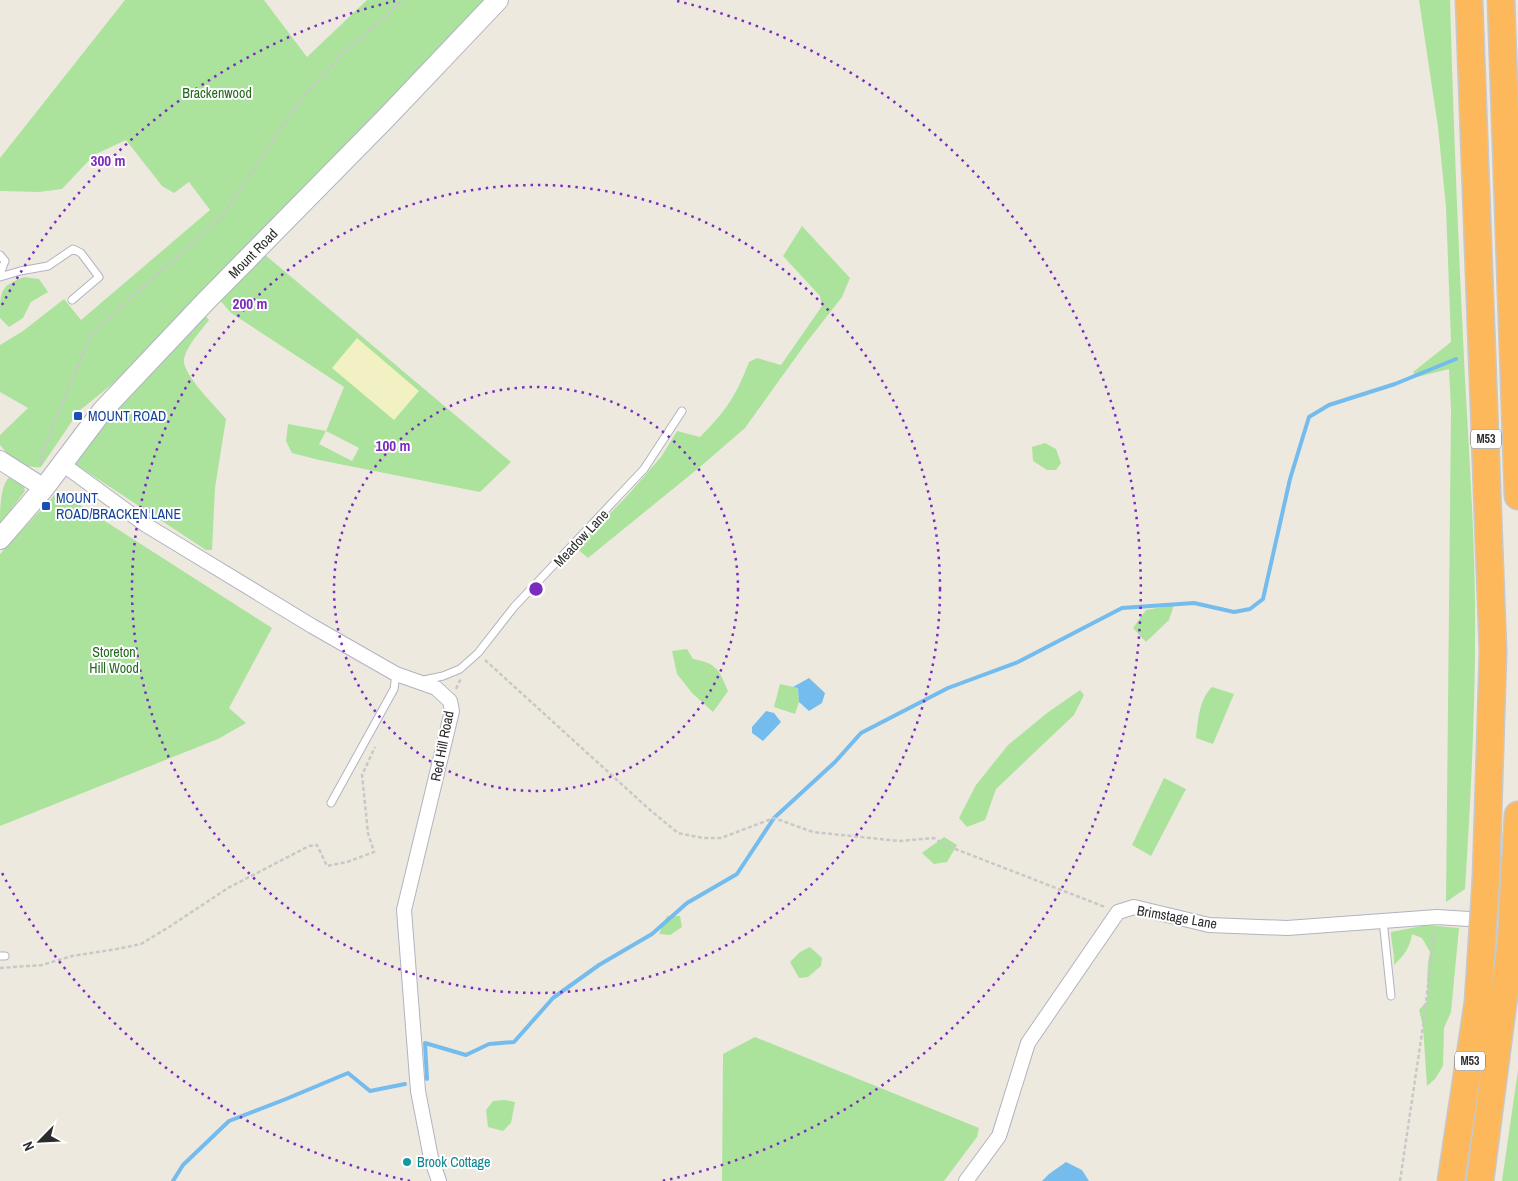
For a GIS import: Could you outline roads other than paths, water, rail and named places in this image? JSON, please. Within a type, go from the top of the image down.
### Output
[{"type":"highway","name":"M53","points":[[1451,1181],[1478,1002],[1486,879],[1493,652],[1469,0]]},
{"type":"highway","name":"M53","points":[[1501,0],[1518,496]]},
{"type":"highway","name":"M53","points":[[1480,1181],[1514,932],[1514,883],[1518,815]]},
{"type":"main road","name":"Mount Road","points":[[0,539],[44,488],[103,410],[205,302],[380,125],[498,0]]},
{"type":"street","points":[[0,460],[44,488]]},
{"type":"street","name":"Red Hill Road","points":[[62,464],[146,525],[312,626],[396,674],[436,688],[450,701],[452,711],[404,910],[418,1091],[430,1158],[438,1181]]},
{"type":"street","name":"Brimstage Lane","points":[[966,1181],[999,1136],[1028,1043],[1118,912],[1134,908],[1209,925],[1287,928],[1437,916],[1514,932]]},
{"type":"lane","points":[[0,278],[48,266],[73,249],[81,253],[99,277],[72,300]]},
{"type":"lane","points":[[0,255],[5,261],[0,274]]},
{"type":"lane","name":"Meadow Lane","points":[[418,682],[443,676],[460,669],[478,653],[514,607],[644,469],[682,411]]},
{"type":"lane","points":[[331,803],[394,689],[396,674]]},
{"type":"lane","points":[[1383,920],[1391,996]]},
{"type":"water","points":[[809,678],[825,693],[822,703],[809,711],[799,702],[798,688],[793,687]]},
{"type":"water","points":[[766,711],[774,713],[781,722],[763,741],[752,733],[752,727]]},
{"type":"water","points":[[1066,1162],[1082,1170],[1089,1181],[1042,1181],[1049,1174]]},
{"type":"waterway","points":[[427,1079],[425,1043],[466,1055],[489,1044],[514,1042],[553,998],[599,965],[652,934],[687,903],[737,874],[774,818],[835,762],[861,733],[948,688],[1018,662],[1122,608],[1194,603],[1234,612],[1250,609],[1263,599],[1290,479],[1309,417],[1329,405],[1395,384],[1456,359]]},
{"type":"waterway","points":[[173,1181],[183,1165],[229,1121],[348,1073],[370,1091],[405,1084]]},
{"type":"place","name":"MOUNT ROAD","points":[[78,416]]},
{"type":"place","name":"MOUNT ROAD/BRACKEN LANE","points":[[46,506]]},
{"type":"place","name":"Brook Cottage","points":[[407,1162]]},
{"type":"park label","name":"Brackenwood","points":[[217,93]]},
{"type":"park label","name":"Storeton Hill Wood","points":[[114,660]]}]
